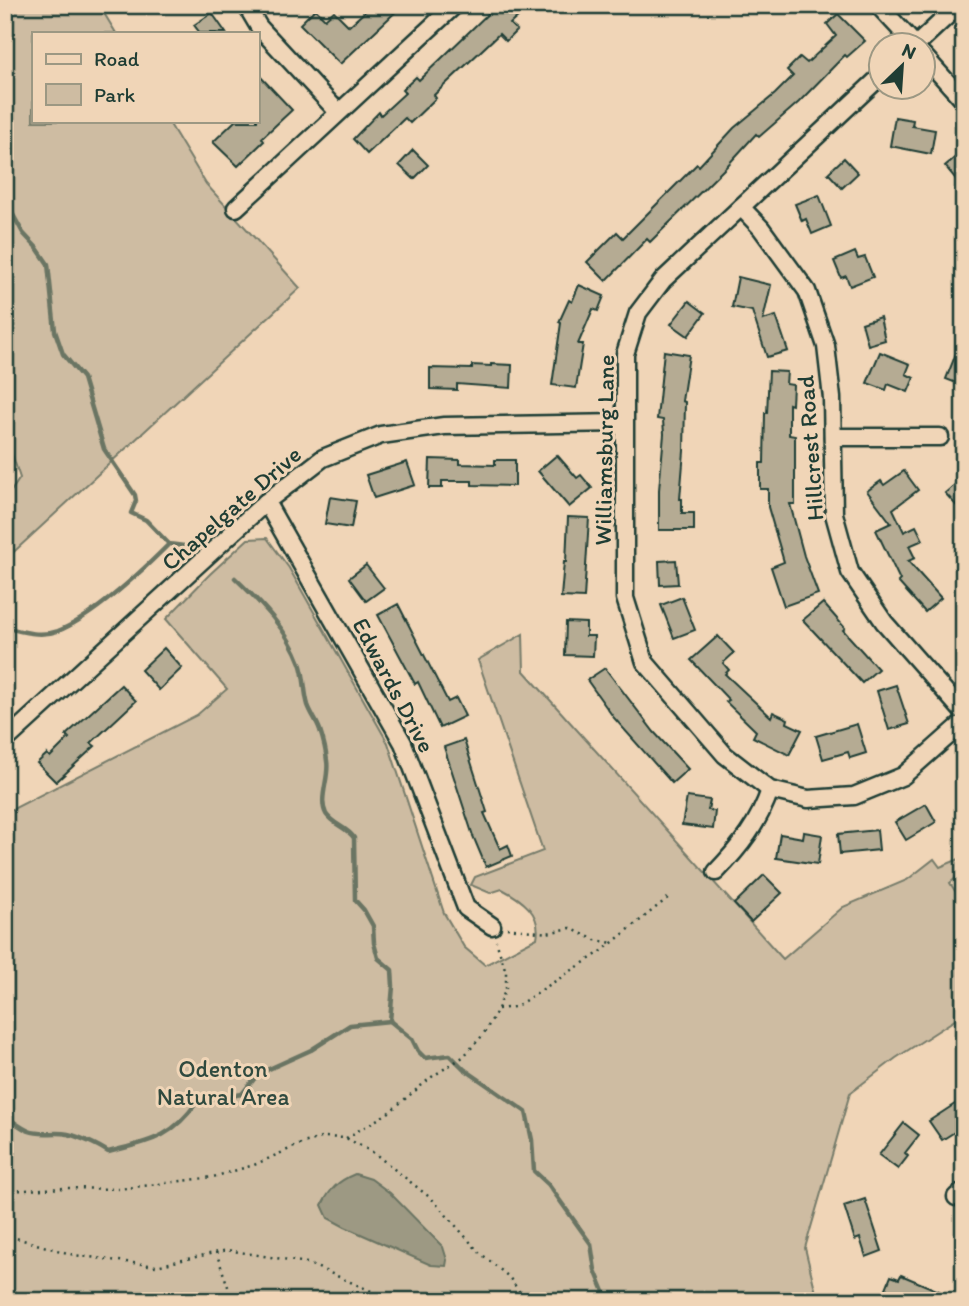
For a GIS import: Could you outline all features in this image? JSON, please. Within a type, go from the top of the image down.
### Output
[{"type":"street","points":[[246,5],[260,27],[338,113]]},
{"type":"street","points":[[236,208],[455,5]]},
{"type":"street","points":[[878,5],[903,32]]},
{"type":"street","points":[[929,32],[958,5]]},
{"type":"street","points":[[937,71],[964,101]]},
{"type":"street","name":"Williamsburg Lane","points":[[770,790],[725,755],[645,662],[625,598],[625,354],[638,313],[663,280],[867,89]]},
{"type":"street","name":"Hillcrest Road","points":[[741,207],[761,228],[807,290],[826,346],[832,398],[834,514],[850,572],[884,622],[964,713]]},
{"type":"street","name":"Chapelgate Drive","points":[[5,741],[266,502],[323,458],[380,435],[444,426],[623,423]]},
{"type":"street","points":[[833,438],[940,437]]},
{"type":"street","name":"Edwards Drive","points":[[266,502],[403,743],[466,908],[492,926]]},
{"type":"street","points":[[716,872],[741,845],[763,811],[770,790],[808,799],[854,796],[902,776],[964,722]]},
{"type":"path","points":[[498,1009],[515,1007],[612,943],[669,897]]},
{"type":"path","points":[[346,1139],[388,1113],[433,1076],[463,1057],[483,1035],[506,988],[506,972],[492,926],[547,933],[570,928],[595,940],[612,943]]},
{"type":"path","points":[[5,1191],[119,1189],[213,1177],[254,1165],[303,1143],[325,1137],[346,1139],[374,1153],[433,1200],[480,1252],[509,1277],[526,1301]]},
{"type":"path","points":[[5,1231],[16,1238],[74,1255],[156,1266],[227,1250],[307,1263],[394,1301]]},
{"type":"path","points":[[216,1252],[233,1301]]},
{"type":"path","points":[[163,1301],[187,1289]]},
{"type":"green space","points":[[5,5],[99,5],[115,32],[32,32],[32,122],[169,122],[206,184],[300,288],[5,560],[5,500],[20,478],[5,433]]},
{"type":"green space","name":"Odenton Natural Area","points":[[267,538],[289,568],[388,743],[444,913],[464,947],[485,965],[537,938],[536,921],[523,902],[502,889],[490,893],[471,885],[475,877],[543,851],[478,660],[523,634],[524,671],[783,959],[843,907],[907,880],[934,859],[940,867],[964,857],[964,871],[950,883],[964,905],[964,1014],[896,1058],[850,1093],[805,1248],[818,1301],[5,1301],[5,813],[197,715],[227,689],[166,619],[248,539]]},
{"type":"shaded area","points":[[355,1174],[371,1179],[390,1193],[443,1247],[446,1266],[431,1265],[328,1218],[322,1205],[325,1199],[339,1183]]},
{"type":"building","points":[[372,5],[403,5],[340,64],[300,24],[315,9],[325,19],[334,11],[349,26]]},
{"type":"building","points":[[497,5],[531,5],[510,24],[517,30],[506,41],[499,34],[434,95],[436,98],[410,123],[405,118],[367,154],[353,139],[379,112],[381,115],[405,93],[402,90],[416,77],[419,80]]},
{"type":"building","points":[[212,13],[225,32],[199,32],[194,25]]},
{"type":"building","points":[[838,14],[865,41],[847,57],[845,55],[799,102],[759,137],[756,134],[650,242],[647,239],[606,281],[587,262],[617,232],[623,238],[697,164],[699,166],[734,128],[775,94],[793,76],[787,70],[800,57],[807,63],[836,36],[827,24]]},
{"type":"building","points":[[259,75],[292,110],[262,138],[264,141],[238,166],[213,142],[234,122],[259,122]]},
{"type":"building","points":[[895,117],[913,120],[912,126],[935,130],[931,154],[890,146]]},
{"type":"building","points":[[413,150],[428,165],[414,179],[399,165]]},
{"type":"building","points":[[964,150],[964,189],[945,166]]},
{"type":"building","points":[[844,158],[858,173],[842,188],[828,173]]},
{"type":"building","points":[[819,195],[831,226],[812,234],[806,219],[802,221],[795,204]]},
{"type":"building","points":[[855,252],[858,259],[865,257],[873,277],[850,286],[846,276],[841,278],[834,261]]},
{"type":"building","points":[[738,277],[771,285],[763,320],[776,316],[788,351],[767,357],[752,311],[732,307]]},
{"type":"building","points":[[579,285],[604,296],[598,311],[593,309],[578,344],[583,344],[576,388],[552,385],[559,322]]},
{"type":"building","points":[[689,301],[705,313],[688,336],[671,324]]},
{"type":"building","points":[[880,317],[885,340],[868,345],[862,323]]},
{"type":"building","points":[[964,336],[964,386],[946,379]]},
{"type":"building","points":[[664,351],[689,355],[682,401],[685,402],[684,451],[680,499],[682,513],[694,513],[694,530],[659,530],[664,434],[663,420],[657,419]]},
{"type":"building","points":[[880,352],[910,364],[906,374],[914,378],[908,392],[888,384],[886,390],[867,383]]},
{"type":"building","points":[[472,365],[512,365],[511,388],[457,384],[457,390],[430,389],[430,368],[472,369]]},
{"type":"building","points":[[769,371],[787,372],[786,384],[793,385],[792,405],[789,404],[789,435],[795,436],[795,504],[790,504],[818,594],[784,606],[771,567],[784,562],[768,507],[768,489],[760,489]]},
{"type":"building","points":[[557,455],[577,478],[581,475],[592,488],[569,507],[538,471]]},
{"type":"building","points":[[430,459],[460,460],[460,464],[495,465],[495,460],[515,460],[515,486],[442,481],[442,488],[429,488]]},
{"type":"building","points":[[407,462],[415,485],[374,498],[366,475]]},
{"type":"building","points":[[904,471],[918,490],[893,509],[904,532],[916,526],[923,540],[909,546],[915,558],[908,561],[941,598],[925,612],[898,582],[900,580],[876,530],[891,523],[867,491],[881,481],[884,485]]},
{"type":"building","points":[[958,482],[964,487],[964,514],[945,493]]},
{"type":"building","points":[[330,497],[356,501],[351,528],[325,524]]},
{"type":"building","points":[[568,517],[589,518],[584,598],[561,597]]},
{"type":"building","points":[[676,560],[678,584],[660,585],[659,561]]},
{"type":"building","points":[[366,565],[384,588],[366,601],[349,578]]},
{"type":"building","points":[[682,597],[695,630],[674,638],[661,605]]},
{"type":"building","points":[[823,603],[878,669],[862,683],[803,620]]},
{"type":"building","points":[[398,604],[448,702],[456,698],[465,716],[440,728],[418,682],[415,684],[378,615]]},
{"type":"building","points":[[566,622],[586,623],[586,636],[594,636],[593,656],[565,655]]},
{"type":"building","points":[[718,636],[734,653],[723,663],[729,670],[725,674],[771,717],[773,712],[802,730],[789,755],[753,737],[756,731],[726,702],[729,700],[691,660]]},
{"type":"building","points":[[164,648],[182,668],[159,690],[141,670]]},
{"type":"building","points":[[605,668],[654,732],[688,769],[672,783],[614,718],[587,680]]},
{"type":"building","points":[[121,685],[136,701],[91,743],[95,746],[56,782],[37,763],[47,754],[50,757],[69,738],[66,735]]},
{"type":"building","points":[[896,685],[909,724],[889,730],[877,691]]},
{"type":"building","points":[[857,724],[866,753],[850,758],[848,752],[823,759],[816,736]]},
{"type":"building","points":[[464,740],[487,812],[484,813],[500,849],[508,845],[512,856],[486,867],[444,747]]},
{"type":"building","points":[[687,797],[710,800],[708,810],[715,811],[713,829],[682,825]]},
{"type":"building","points":[[926,804],[936,822],[906,840],[895,822]]},
{"type":"building","points":[[877,830],[879,850],[840,854],[838,834]]},
{"type":"building","points":[[804,832],[822,835],[818,864],[776,858],[780,834],[803,838]]},
{"type":"building","points":[[764,875],[782,893],[751,922],[734,904]]},
{"type":"building","points":[[964,1098],[964,1126],[942,1140],[929,1121]]},
{"type":"building","points":[[904,1123],[919,1135],[905,1153],[908,1156],[898,1169],[879,1155]]},
{"type":"building","points":[[865,1199],[882,1251],[866,1257],[860,1238],[855,1240],[844,1206]]},
{"type":"building","points":[[901,1275],[939,1291],[935,1301],[881,1301],[891,1276],[899,1279]]},
{"type":"waterway","points":[[5,200],[23,233],[48,264],[55,331],[63,354],[83,378],[104,449],[135,495],[136,501],[131,513],[146,520],[169,544],[184,546]]},
{"type":"waterway","points":[[5,627],[45,634],[72,624],[117,592],[169,544]]},
{"type":"waterway","points":[[235,578],[281,628],[300,663],[308,705],[320,730],[326,753],[324,808],[329,818],[354,838],[355,900],[373,926],[378,958],[392,970],[390,1021],[412,1039],[425,1058],[450,1055],[464,1069],[526,1112],[532,1140],[534,1171],[548,1184],[591,1244],[595,1270],[608,1301]]},
{"type":"waterway","points":[[5,1116],[29,1131],[68,1134],[108,1152],[158,1137],[178,1124],[197,1102],[242,1094],[258,1074],[311,1050],[350,1025],[390,1021]]}]
